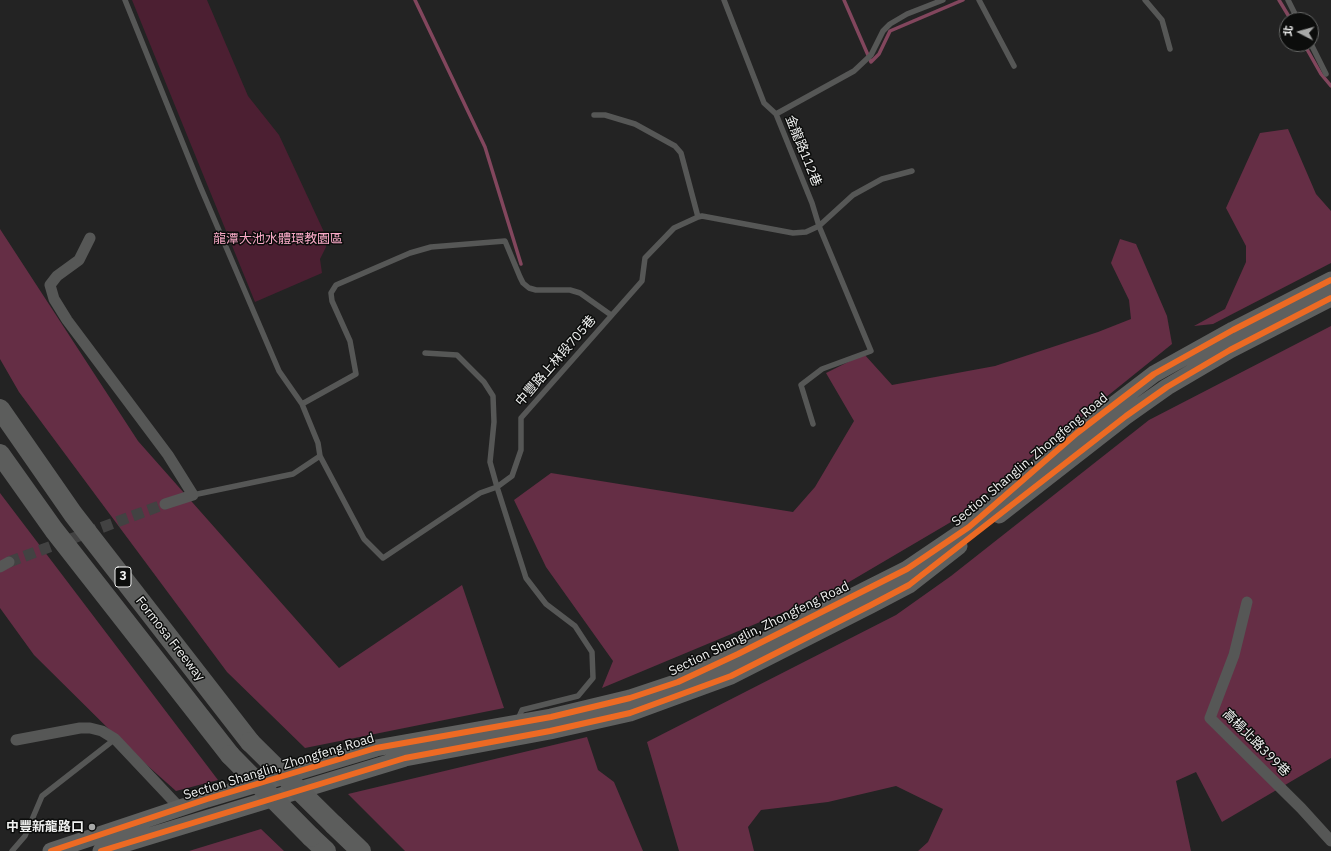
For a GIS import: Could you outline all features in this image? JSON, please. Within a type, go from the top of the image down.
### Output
[{"type":"highway","name":"Formosa Freeway","points":[[0,409],[73,514],[250,742],[361,851]]},
{"type":"highway","name":"Formosa Freeway","points":[[0,454],[54,530],[230,755],[326,851]]},
{"type":"main road","name":"Section Shanglin, Zhongfeng Road","points":[[101,851],[405,758],[519,729],[551,717],[630,698],[678,682],[738,654],[906,569],[969,527],[1077,433],[1154,374],[1233,330],[1331,280]]},
{"type":"main road","name":"Section Shanglin, Zhongfeng Road","points":[[50,851],[207,799],[376,748],[630,713],[724,679],[871,606],[909,585],[1126,416],[1167,387],[1230,350],[1331,298]]},
{"type":"street","points":[[90,238],[79,260],[57,276],[50,285],[54,299],[67,320],[168,455],[193,495],[165,504]]},
{"type":"street","name":"高楊北路399巷","points":[[1247,602],[1234,655],[1210,718],[1301,808],[1331,841]]},
{"type":"street","points":[[16,740],[80,728],[90,728],[102,731],[115,739],[180,808]]},
{"type":"lane","points":[[125,0],[200,186],[279,371],[302,404],[318,443],[320,456],[293,474],[193,495]]},
{"type":"lane","name":"金龍路112巷","points":[[724,0],[764,103],[776,114],[812,203],[819,226],[871,350],[822,369],[801,386],[813,424]]},
{"type":"lane","points":[[776,114],[854,71],[871,55],[883,31],[890,24],[907,14],[943,0]]},
{"type":"lane","points":[[979,0],[1014,66]]},
{"type":"lane","points":[[1145,0],[1162,20],[1170,49]]},
{"type":"lane","points":[[1288,0],[1294,12]]},
{"type":"lane","points":[[1315,52],[1326,74]]},
{"type":"lane","points":[[594,115],[605,115],[635,124],[675,146],[680,153],[698,217],[702,216],[793,233],[806,232],[819,226],[853,195],[882,179],[912,171]]},
{"type":"lane","name":"中豐路上林段705巷","points":[[320,456],[364,539],[382,558],[480,494],[497,487],[512,476],[521,450],[521,418],[610,315],[642,281],[645,258],[674,228],[698,217]]},
{"type":"lane","points":[[302,404],[356,374],[350,341],[332,301],[331,293],[336,286],[410,253],[430,247],[505,241],[523,283],[529,288],[536,290],[570,290],[580,293],[610,315]]},
{"type":"lane","points":[[425,353],[456,355],[484,382],[493,396],[494,422],[490,462],[526,578],[546,604],[575,626],[592,652],[593,678],[578,696],[522,710],[519,729]]},
{"type":"lane","points":[[12,851],[24,836],[42,796],[115,739]]},
{"type":"green space","name":"龍潭大池水體環教園區","points":[[132,0],[207,0],[248,96],[279,135],[324,232],[326,247],[320,259],[322,273],[255,302]]},
{"type":"shaded area","points":[[1288,129],[1316,194],[1331,211],[1331,263],[1213,324],[1194,326],[1225,309],[1246,262],[1246,246],[1226,208],[1260,133]]},
{"type":"shaded area","points":[[0,229],[138,441],[339,668],[462,585],[504,708],[305,748],[227,672],[19,392],[0,359]]},
{"type":"shaded area","points":[[1120,239],[1136,244],[1167,316],[1172,344],[951,522],[832,592],[602,688],[613,661],[546,567],[514,500],[551,473],[793,512],[815,487],[854,421],[826,373],[864,354],[892,385],[995,366],[1098,332],[1131,319],[1129,300],[1111,263]]},
{"type":"shaded area","points":[[1331,326],[1331,758],[1222,822],[1196,772],[1176,781],[1191,851],[918,851],[928,842],[943,809],[896,786],[828,802],[761,810],[748,827],[754,851],[679,851],[647,742],[896,615],[951,576],[1149,420]]},
{"type":"shaded area","points":[[0,493],[218,780],[176,791],[130,750],[34,655],[0,608]]},
{"type":"shaded area","points":[[587,737],[598,770],[614,782],[643,851],[405,851],[348,794]]},
{"type":"shaded area","points":[[261,829],[284,851],[189,851]]},
{"type":"waterway","points":[[415,0],[485,147],[521,264]]},
{"type":"waterway","points":[[844,0],[871,62],[879,54],[890,31],[963,0]]},
{"type":"waterway","points":[[1279,0],[1286,12]]},
{"type":"waterway","points":[[1309,52],[1321,74],[1331,86]]},
{"type":"tunnel","points":[[9,562],[165,504]]},
{"type":"cycle path","points":[[51,851],[207,799],[376,748],[551,717],[630,698],[678,682],[738,654],[907,569],[969,527],[1077,433],[1154,374],[1233,330],[1331,280]]},
{"type":"cycle path","points":[[101,851],[405,758],[550,731],[630,713],[731,676],[909,585],[1126,416],[1167,387],[1230,350],[1331,298]]},
{"type":"place","name":"中豐新龍路口","points":[[92,827]]}]
